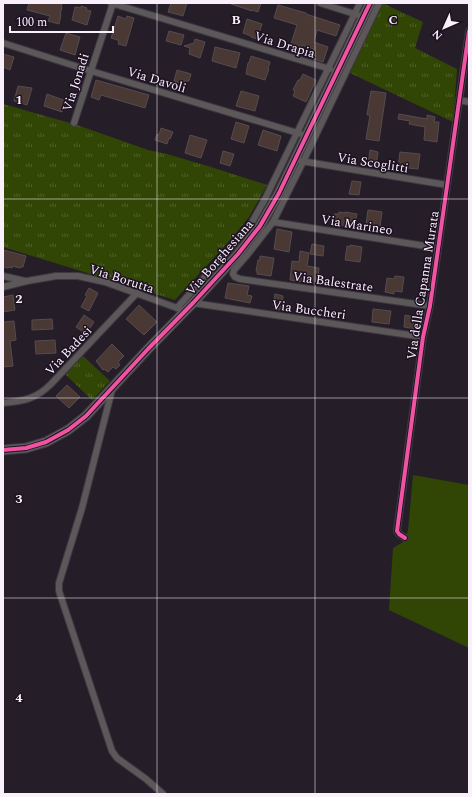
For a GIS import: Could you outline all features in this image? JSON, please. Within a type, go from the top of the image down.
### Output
[{"type":"street","name":"Via Drapia","points":[[112,3],[338,71]]},
{"type":"street","name":"Via Jonadi","points":[[74,123],[112,3]]},
{"type":"street","points":[[320,3],[364,17]]},
{"type":"street","name":"Via Borghesiana","points":[[3,450],[36,445],[50,440],[83,418],[148,349],[270,201],[299,161],[302,135],[328,68],[360,3]]},
{"type":"street","name":"Via Borghesiana","points":[[181,309],[193,303],[255,234],[302,135],[338,71],[370,3]]},
{"type":"street","name":"Via Borghesiana","points":[[234,276],[234,270],[273,222],[299,161],[380,3]]},
{"type":"street","name":"Via della Capanna Murata","points":[[405,538],[397,532],[423,337],[430,306],[469,32]]},
{"type":"street","name":"Via Davoli","points":[[3,42],[91,71],[302,135]]},
{"type":"street","points":[[459,100],[469,102]]},
{"type":"street","name":"Via Scoglitti","points":[[299,161],[447,185]]},
{"type":"street","name":"Via Marineo","points":[[273,222],[438,248]]},
{"type":"street","points":[[3,276],[27,281]]},
{"type":"street","name":"Via Borutta","points":[[3,287],[27,281],[59,276],[78,276],[99,280],[181,309]]},
{"type":"street","name":"Via Balestrate","points":[[234,276],[240,279],[430,306]]},
{"type":"street","name":"Via Badesi","points":[[3,403],[22,401],[37,396],[49,386],[137,293]]},
{"type":"street","name":"Via Buccheri","points":[[193,303],[423,337]]},
{"type":"street","points":[[112,388],[82,508],[59,583],[59,591],[113,754],[163,794]]},
{"type":"green space","points":[[382,3],[423,22],[415,48],[457,69],[453,122],[350,73]]},
{"type":"green space","points":[[3,104],[77,125],[148,150],[167,154],[267,185],[249,217],[232,238],[175,300],[3,247]]},
{"type":"green space","points":[[83,356],[110,381],[92,400],[65,374]]},
{"type":"green space","points":[[413,475],[469,485],[469,648],[389,610],[393,548],[403,542],[408,531]]},
{"type":"building","points":[[29,3],[62,3],[59,24],[48,21],[50,16],[27,10]]},
{"type":"building","points":[[171,3],[187,3],[183,16],[168,12]]},
{"type":"building","points":[[231,3],[261,3],[258,12]]},
{"type":"building","points":[[278,5],[340,25],[336,36],[317,30],[314,42],[328,47],[323,62],[311,58],[314,49],[302,45],[301,49],[294,47],[294,45],[291,44],[297,25],[274,18]]},
{"type":"building","points":[[81,6],[87,8],[86,10],[91,11],[87,25],[72,20],[75,7],[81,8]]},
{"type":"building","points":[[118,16],[126,19],[127,16],[134,18],[126,46],[118,44],[118,40],[111,38]]},
{"type":"building","points":[[247,19],[262,24],[257,39],[243,33]]},
{"type":"building","points":[[169,31],[184,35],[181,45],[166,41]]},
{"type":"building","points":[[66,33],[80,37],[75,55],[60,50]]},
{"type":"building","points":[[195,39],[205,42],[200,58],[189,54],[190,48],[184,46],[194,43]]},
{"type":"building","points":[[215,47],[240,53],[236,68],[212,61]]},
{"type":"building","points":[[3,54],[14,57],[10,70],[3,67]]},
{"type":"building","points":[[251,56],[270,62],[265,80],[246,74]]},
{"type":"building","points":[[177,70],[191,74],[189,81],[184,81],[184,84],[174,81]]},
{"type":"building","points":[[303,74],[316,80],[306,102],[293,96],[295,91],[293,90]]},
{"type":"building","points":[[96,80],[149,95],[145,108],[101,95],[99,100],[91,97]]},
{"type":"building","points":[[18,86],[32,88],[27,105],[14,101]]},
{"type":"building","points":[[241,91],[259,96],[255,111],[236,106]]},
{"type":"building","points":[[371,91],[386,93],[379,141],[366,139],[370,115],[367,115]]},
{"type":"building","points":[[47,94],[66,101],[62,112],[44,106]]},
{"type":"building","points":[[399,114],[427,119],[427,115],[435,117],[434,122],[439,122],[437,142],[424,140],[425,127],[409,124],[410,121],[398,119]]},
{"type":"building","points":[[236,122],[249,126],[244,143],[231,139]]},
{"type":"building","points":[[161,128],[173,132],[167,144],[155,140],[157,134],[159,135]]},
{"type":"building","points":[[263,130],[281,136],[277,151],[258,145]]},
{"type":"building","points":[[190,135],[207,140],[201,158],[185,153]]},
{"type":"building","points":[[370,150],[378,152],[376,166],[368,165]]},
{"type":"building","points":[[223,151],[234,154],[230,166],[220,163]]},
{"type":"building","points":[[400,152],[420,154],[418,169],[398,167]]},
{"type":"building","points":[[352,181],[361,182],[359,195],[349,194]]},
{"type":"building","points":[[368,210],[382,212],[380,226],[366,224]]},
{"type":"building","points":[[339,212],[357,214],[354,228],[332,224],[334,214],[339,214]]},
{"type":"building","points":[[277,229],[292,232],[289,252],[274,249]]},
{"type":"building","points":[[312,244],[324,246],[323,256],[310,254]]},
{"type":"building","points":[[350,245],[362,247],[360,262],[345,260],[347,246],[350,247]]},
{"type":"building","points":[[4,250],[26,256],[23,267],[3,267]]},
{"type":"building","points":[[300,251],[309,253],[307,266],[319,268],[317,284],[290,280],[292,261],[299,262]]},
{"type":"building","points":[[260,256],[274,258],[271,276],[257,274],[256,271]]},
{"type":"building","points":[[395,276],[404,277],[402,292],[394,291],[394,294],[385,292],[387,278],[394,279]]},
{"type":"building","points":[[228,283],[249,286],[247,295],[252,296],[250,303],[225,298]]},
{"type":"building","points":[[89,288],[98,293],[89,311],[81,307],[87,296],[85,295]]},
{"type":"building","points":[[275,294],[283,296],[281,310],[274,309],[275,305],[273,305]]},
{"type":"building","points":[[13,295],[15,310],[3,312],[3,297]]},
{"type":"building","points":[[139,305],[157,322],[144,335],[126,319]]},
{"type":"building","points":[[373,309],[391,311],[389,324],[372,322]]},
{"type":"building","points":[[84,315],[94,322],[86,334],[76,327]]},
{"type":"building","points":[[405,315],[421,318],[419,330],[404,327]]},
{"type":"building","points":[[52,319],[53,329],[32,330],[32,320]]},
{"type":"building","points":[[14,321],[16,340],[10,341],[13,366],[3,367],[3,322]]},
{"type":"building","points":[[55,340],[56,353],[36,354],[35,341]]},
{"type":"building","points":[[112,344],[124,356],[118,362],[120,365],[116,369],[113,367],[108,372],[104,369],[103,370],[96,361]]},
{"type":"building","points":[[67,385],[80,397],[69,408],[56,396]]},
{"type":"cycle path","points":[[3,450],[26,448],[46,442],[68,430],[86,416],[238,254],[260,226],[279,193],[370,3]]},
{"type":"cycle path","points":[[405,538],[397,531],[423,337],[430,306],[469,31]]}]
